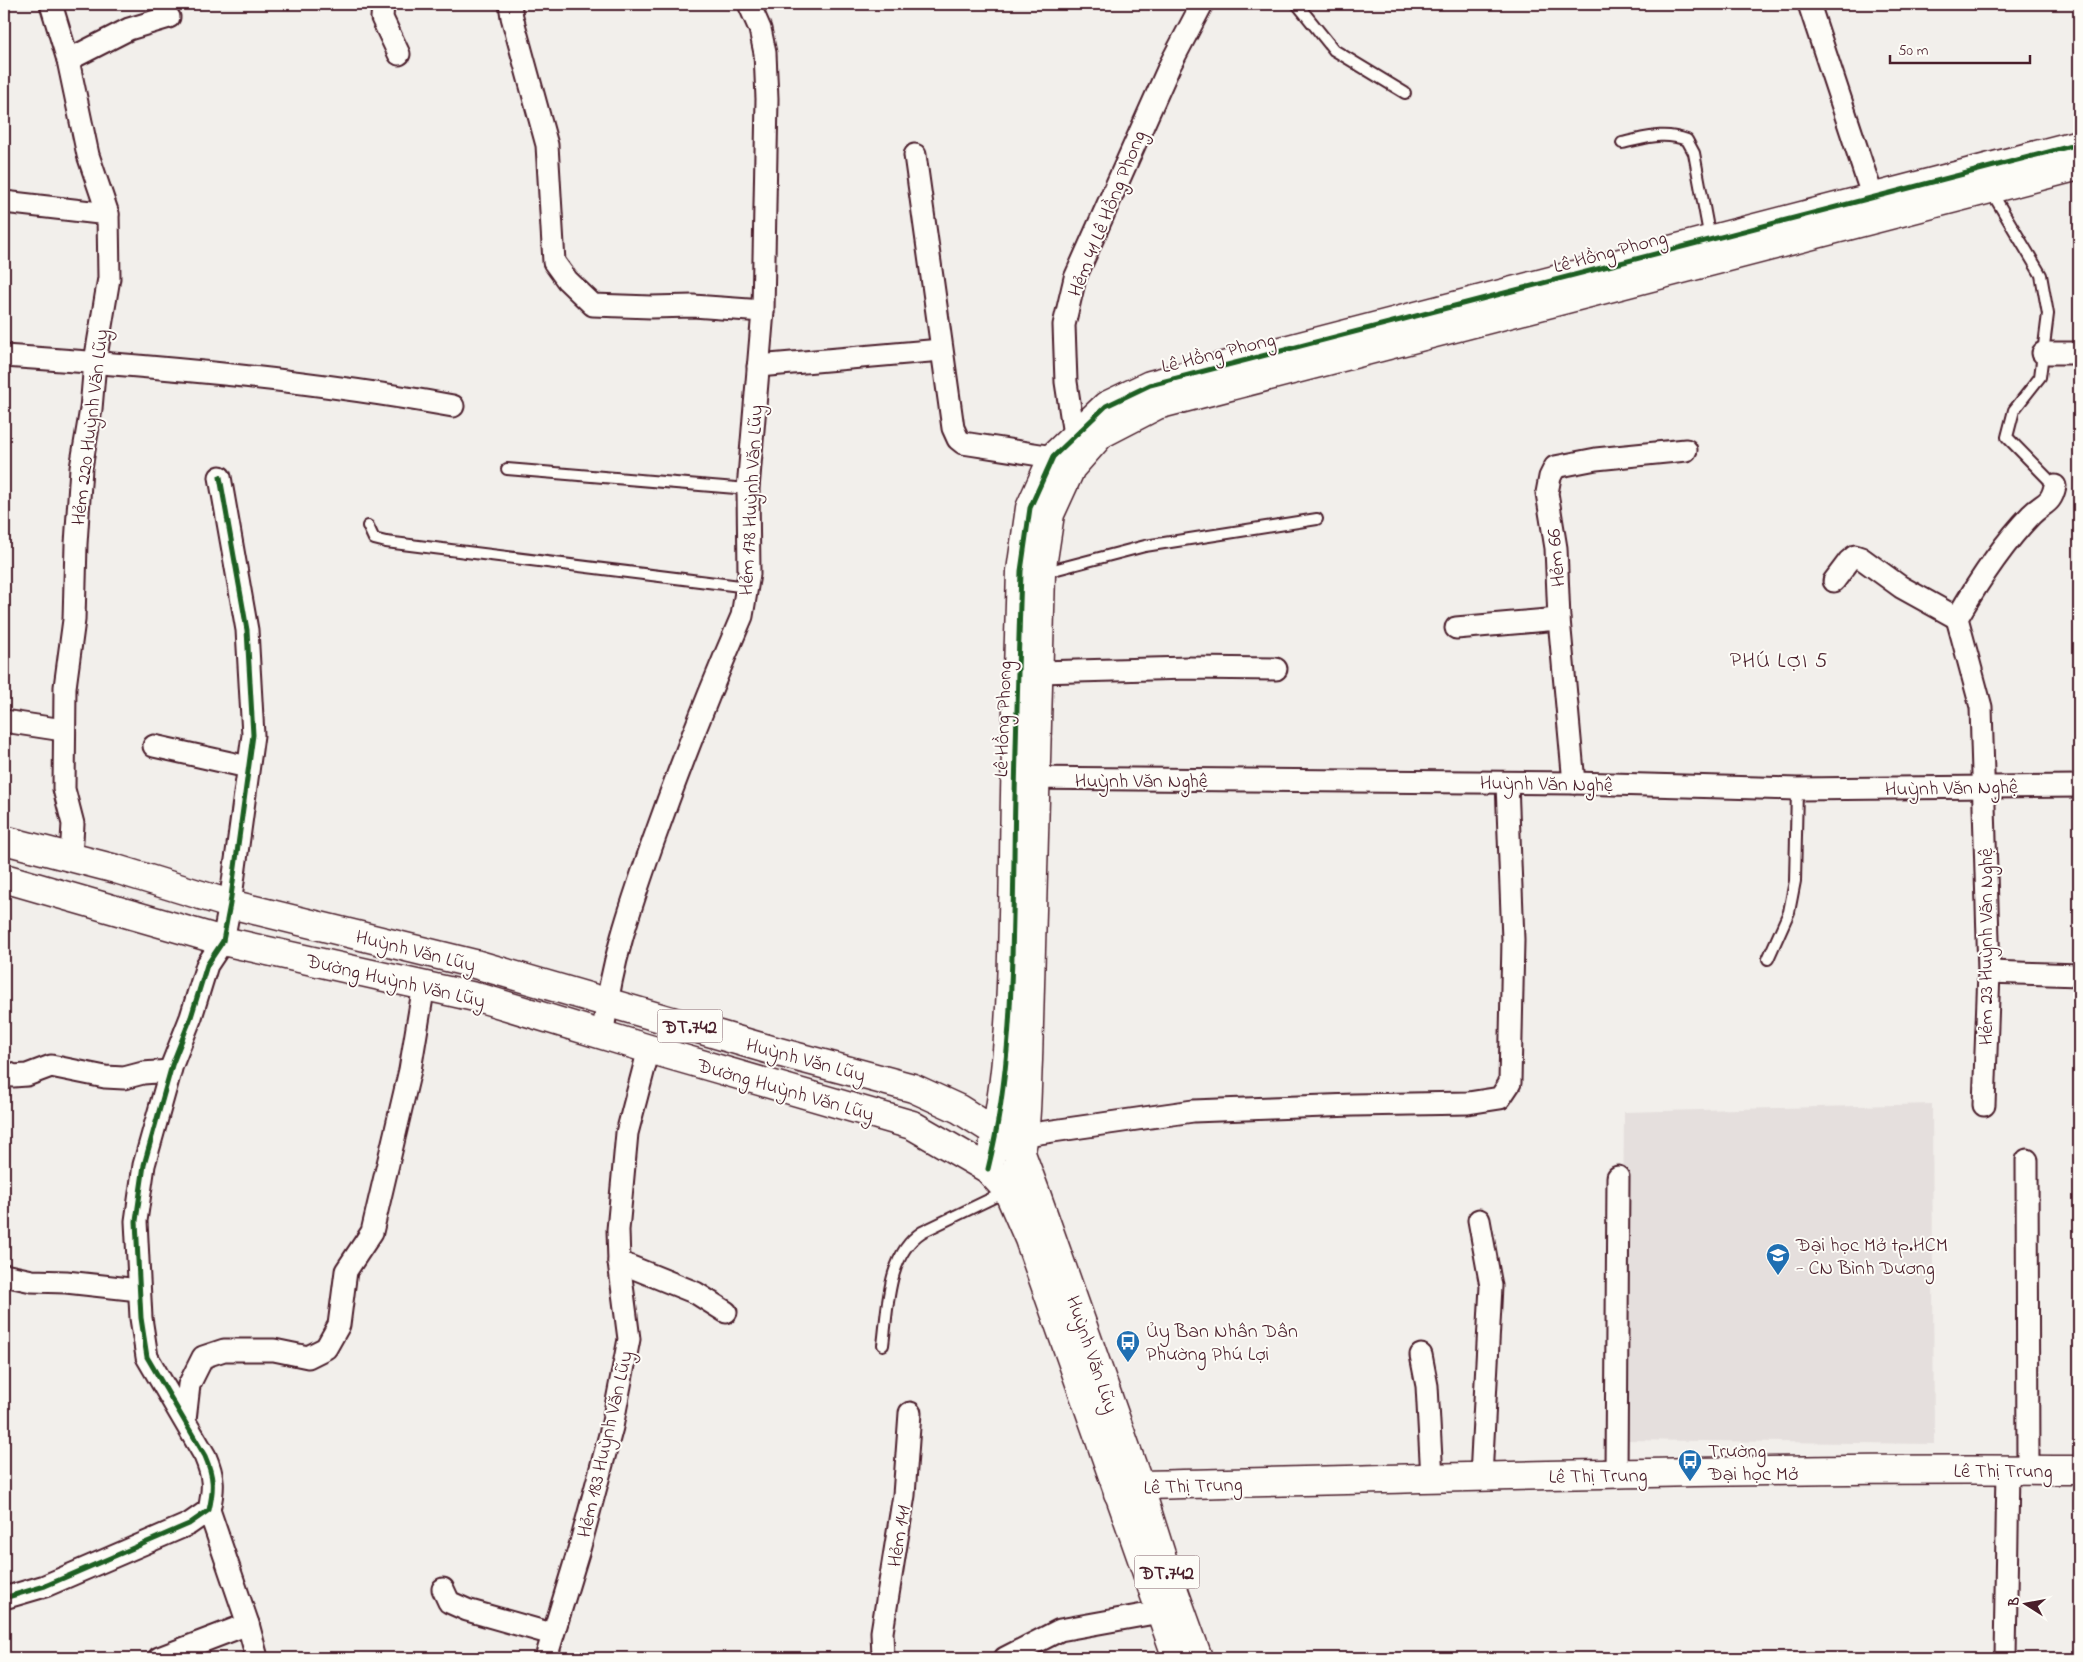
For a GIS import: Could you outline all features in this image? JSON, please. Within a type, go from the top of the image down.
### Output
[{"type":"street","name":"Hẻm 220 Huỳnh Văn Lũy","points":[[51,4],[68,60],[88,154],[108,214],[109,278],[94,362],[91,409],[81,468],[74,620],[65,687],[63,730],[64,789],[72,824],[71,857]]},
{"type":"street","points":[[383,4],[382,18],[399,54]]},
{"type":"street","points":[[510,4],[512,18],[547,146],[554,262],[567,280],[593,305],[693,306],[763,311]]},
{"type":"street","name":"Hẻm 178 Huỳnh Văn Lũy","points":[[603,1036],[606,1001],[628,914],[672,790],[742,616],[748,587],[748,489],[763,311],[767,99],[765,53],[760,29],[749,4]]},
{"type":"street","points":[[1809,4],[1873,198]]},
{"type":"street","name":"Hẻm 41 Lê Hồng Phong","points":[[1074,435],[1066,382],[1064,325],[1075,278],[1198,5]]},
{"type":"street","points":[[68,60],[129,29],[169,17]]},
{"type":"street","name":"Lê Hồng Phong","points":[[1008,1191],[1023,1146],[1030,1002],[1021,571],[1030,508],[1053,457],[1074,435],[1106,406],[1150,385],[2079,144]]},
{"type":"street","points":[[915,155],[941,350],[953,428],[958,439],[963,443],[1053,457]]},
{"type":"street","name":"Lê Hồng Phong","points":[[988,1169],[996,1133],[1006,1058],[1025,779],[1039,672],[1042,573],[1050,514],[1071,468],[1101,434],[1158,405],[2079,166]]},
{"type":"street","points":[[4,202],[108,214]]},
{"type":"street","points":[[758,366],[941,350]]},
{"type":"street","points":[[2043,353],[2079,352]]},
{"type":"street","points":[[4,356],[204,372],[388,394],[453,406]]},
{"type":"street","name":"Hẻm 66","points":[[1574,783],[1559,619],[1556,548],[1547,492],[1550,477],[1555,467],[1596,459],[1686,450]]},
{"type":"street","points":[[220,477],[247,630],[253,735],[230,904],[223,940],[207,965],[191,1017],[170,1072],[144,1165],[136,1221],[141,1318],[147,1357],[185,1420],[213,1473],[209,1510],[248,1624],[257,1658]]},
{"type":"street","points":[[1834,582],[1849,561],[1855,556],[1861,558],[1902,587],[1957,618],[1981,576],[2032,514],[2052,498],[2054,486]]},
{"type":"street","name":"Hẻm 23 Huỳnh Văn Nghệ","points":[[1957,618],[1981,707],[1988,972],[1984,1105]]},
{"type":"street","points":[[1456,628],[1559,619]]},
{"type":"street","points":[[1039,672],[1188,668],[1276,669]]},
{"type":"street","points":[[4,721],[63,730]]},
{"type":"street","points":[[154,746],[248,767]]},
{"type":"street","name":"Huỳnh Văn Nghệ","points":[[1025,779],[1574,783],[1797,789],[2079,786]]},
{"type":"street","points":[[1023,1146],[1193,1111],[1468,1103],[1500,1098],[1510,1083],[1513,940],[1508,783]]},
{"type":"street","name":"Huỳnh Văn Lũy","points":[[4,840],[71,857],[230,904],[475,964],[771,1050],[913,1088],[959,1109],[996,1133],[1023,1146],[1129,1489],[1160,1612],[1177,1658]]},
{"type":"street","name":"Đường Huỳnh Văn Lũy","points":[[4,878],[223,940],[484,1000],[912,1125],[988,1169],[1008,1191],[1129,1489]]},
{"type":"street","points":[[1988,972],[2079,975]]},
{"type":"street","points":[[185,1420],[189,1385],[203,1357],[224,1350],[274,1350],[308,1357],[326,1348],[338,1324],[346,1271],[372,1232],[410,1070],[424,985]]},
{"type":"street","name":"Hẻm 183 Huỳnh Văn Lũy","points":[[546,1658],[580,1546],[610,1437],[629,1339],[619,1262],[618,1230],[627,1133],[649,1049]]},
{"type":"street","points":[[4,1071],[13,1076],[27,1075],[51,1066],[105,1077],[124,1078],[143,1073],[170,1072]]},
{"type":"street","points":[[2005,1658],[2018,1470],[2027,1160]]},
{"type":"street","points":[[1616,1474],[1618,1177]]},
{"type":"street","points":[[1479,1220],[1490,1286],[1481,1477]]},
{"type":"street","points":[[619,1262],[696,1293],[726,1312]]},
{"type":"street","points":[[4,1274],[32,1282],[66,1282],[139,1290]]},
{"type":"street","points":[[1421,1355],[1427,1386],[1432,1478]]},
{"type":"street","name":"Hẻm 141","points":[[883,1658],[882,1632],[904,1495],[910,1413]]},
{"type":"street","name":"Lê Thị Trung","points":[[1129,1489],[1432,1478],[1616,1474],[2079,1470]]},
{"type":"street","name":"Huỳnh Văn Lũy","points":[[1129,1489],[1162,1558],[1198,1658]]},
{"type":"street","points":[[4,1598],[54,1582],[189,1524],[209,1510]]},
{"type":"street","points":[[443,1589],[449,1602],[468,1610],[552,1634]]},
{"type":"street","points":[[1005,1658],[1060,1630],[1160,1612]]},
{"type":"street","points":[[159,1658],[248,1624]]},
{"type":"lane","points":[[1297,4],[1334,50],[1405,92]]},
{"type":"lane","points":[[1622,143],[1652,136],[1672,135],[1687,140],[1694,153],[1710,240]]},
{"type":"lane","points":[[1990,189],[2041,275],[2048,314],[2040,377],[2014,410],[2007,437],[2054,486]]},
{"type":"lane","points":[[507,469],[748,489]]},
{"type":"lane","points":[[1042,573],[1146,546],[1317,519]]},
{"type":"lane","points":[[368,526],[374,539],[386,542],[748,587]]},
{"type":"lane","points":[[1768,959],[1789,912],[1795,881],[1797,789]]},
{"type":"lane","points":[[883,1346],[892,1279],[897,1262],[911,1239],[1008,1191]]},
{"type":"shaded area","name":"Đại học Mở tp.HCM - CN Bình Dương","points":[[1932,1104],[1934,1444],[1621,1440],[1624,1112]]},
{"type":"cycle path","points":[[988,1169],[1002,1093],[1010,1015],[1021,571],[1030,508],[1053,457],[1106,406],[1150,385],[2079,144]]},
{"type":"cycle path","points":[[4,1598],[45,1586],[189,1524],[209,1510],[211,1502],[212,1477],[205,1456],[147,1357],[141,1318],[136,1221],[144,1165],[172,1065],[191,1017],[207,965],[223,941],[230,904],[253,735],[247,630],[220,477]]},
{"type":"place","name":"Đại học Mở tp.HCM - CN Bình Dương","points":[[1778,1276]]},
{"type":"place","name":"Ủy Ban Nhân Dân Phường Phú Lợi","points":[[1128,1363]]},
{"type":"place","name":"Trường Đại học Mở","points":[[1690,1482]]},
{"type":"district","name":"PHÚ LỢI 5","points":[[1779,659]]}]
